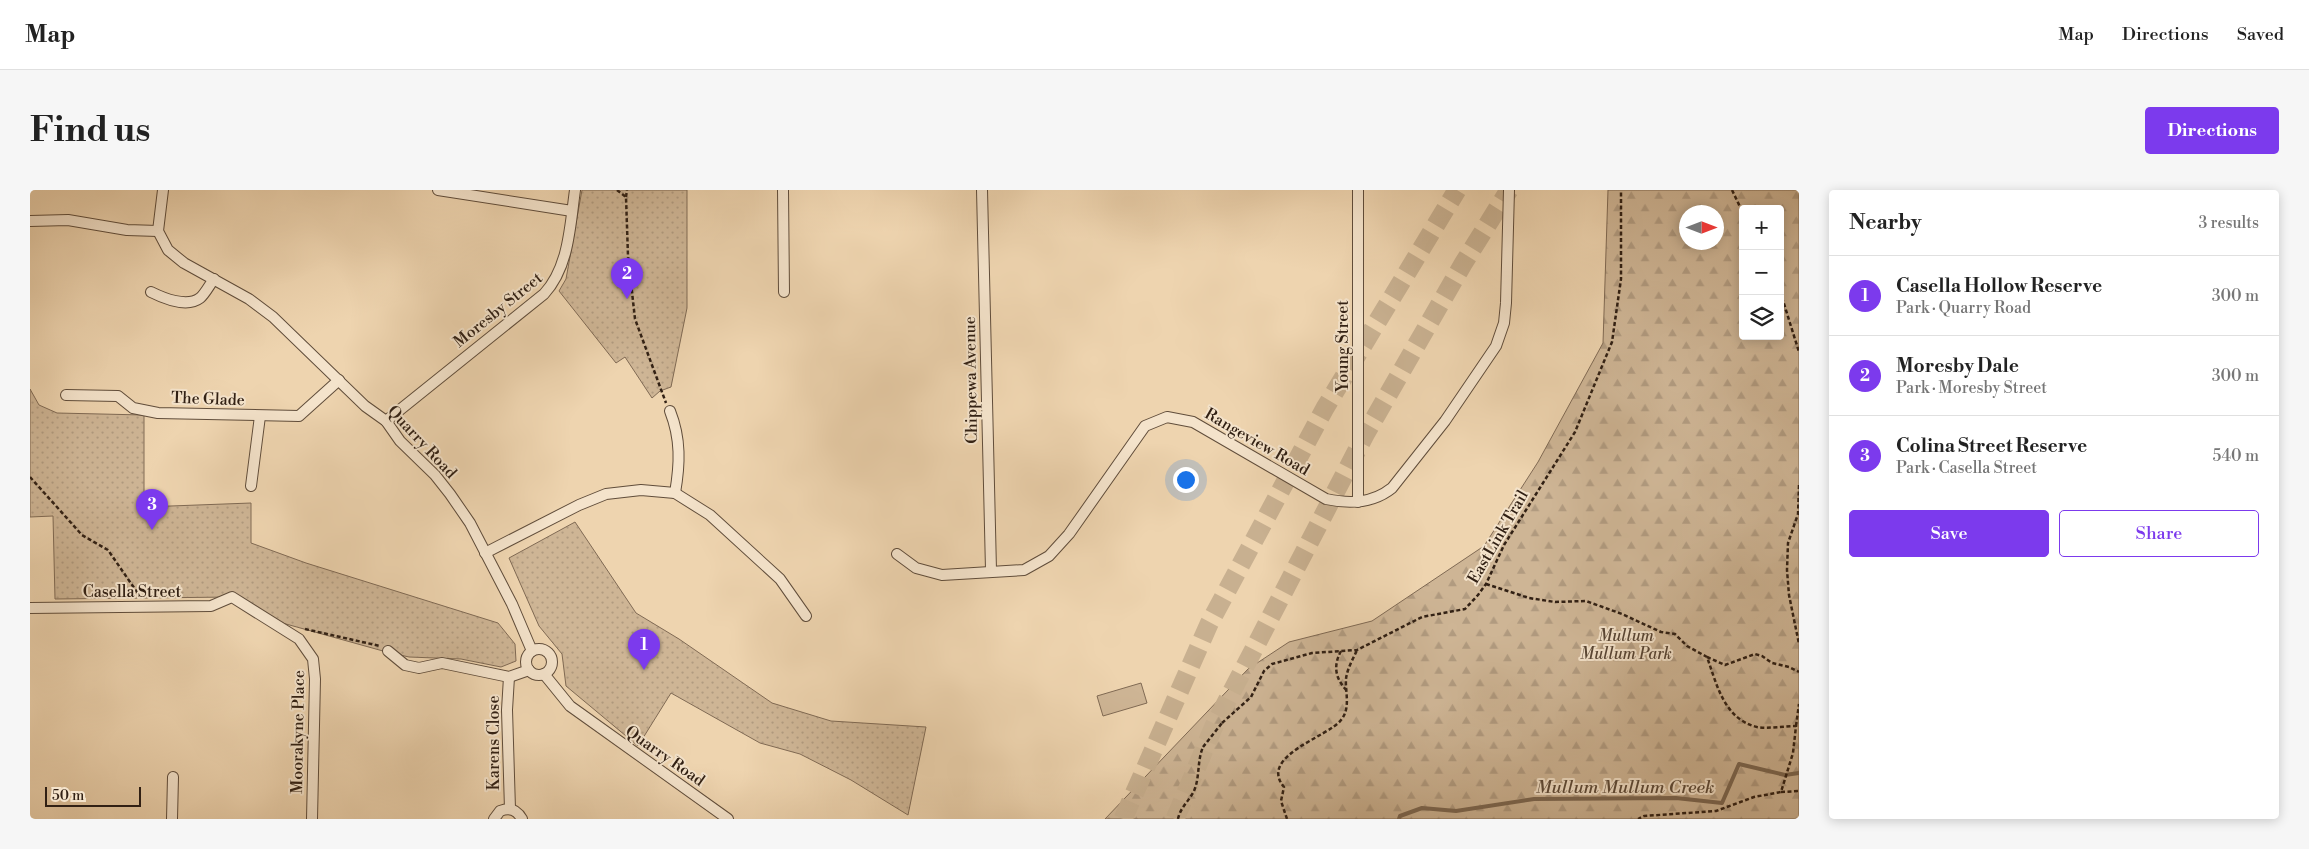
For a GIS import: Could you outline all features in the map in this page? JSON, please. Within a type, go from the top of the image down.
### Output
[{"type":"street","points":[[30,221],[68,220],[127,230],[158,231],[163,190]]},
{"type":"street","points":[[438,190],[572,211]]},
{"type":"street","name":"Moresby Street","points":[[386,420],[544,294],[556,281],[563,264],[575,190]]},
{"type":"street","points":[[783,190],[784,292]]},
{"type":"street","name":"Chippewa Avenue","points":[[982,190],[991,570]]},
{"type":"street","name":"Young Street","points":[[1358,190],[1358,502]]},
{"type":"street","name":"Rangeview Road","points":[[896,554],[916,568],[942,575],[991,570],[1024,570],[1049,556],[1069,534],[1146,426],[1167,417],[1193,422],[1326,499],[1344,503],[1358,502],[1383,495],[1392,488],[1445,421],[1496,346],[1504,324],[1506,303],[1510,190]]},
{"type":"street","name":"Quarry Road","points":[[158,231],[168,250],[184,264],[214,279],[273,316],[365,406],[386,420],[400,441],[435,474],[450,494],[485,553],[512,604],[532,650]]},
{"type":"street","points":[[151,292],[162,297],[190,301],[200,298],[214,279]]},
{"type":"street","name":"The Glade","points":[[66,395],[118,396],[133,408],[158,413],[299,416],[339,380]]},
{"type":"street","points":[[670,411],[680,450],[675,493]]},
{"type":"street","points":[[251,486],[260,416]]},
{"type":"street","points":[[485,553],[579,505],[606,494],[641,490],[675,493],[710,515],[780,579],[806,616]]},
{"type":"street","name":"Casella Street","points":[[30,608],[211,606],[232,597]]},
{"type":"street","name":"Moorakyne Place","points":[[232,597],[299,639],[313,658],[315,679],[312,819]]},
{"type":"street","points":[[540,649],[551,656],[551,668],[544,674],[536,674],[529,670],[526,662],[532,650],[540,649]]},
{"type":"street","points":[[388,651],[406,665],[419,668],[442,663],[509,677],[529,670]]},
{"type":"street","name":"Quarry Road","points":[[544,674],[570,706],[728,819]]},
{"type":"street","name":"Karens Close","points":[[509,677],[507,710],[510,809]]},
{"type":"street","points":[[172,819],[173,777]]},
{"type":"street","name":"Karens Close","points":[[494,819],[500,811],[510,809],[518,813],[522,819]]},
{"type":"path","points":[[617,190],[626,197]]},
{"type":"path","points":[[627,190],[628,256],[635,319],[670,411]]},
{"type":"path","name":"EastLink Trail","points":[[1178,819],[1179,813],[1194,792],[1198,778],[1199,757],[1203,747],[1222,723],[1251,697],[1264,670],[1272,664],[1312,653],[1358,650],[1422,617],[1465,608],[1486,584],[1504,544],[1575,432],[1612,342],[1621,279],[1621,190]]},
{"type":"path","points":[[1732,190],[1739,205]]},
{"type":"path","points":[[1781,295],[1799,352]]},
{"type":"path","points":[[30,477],[82,535],[108,550],[146,607]]},
{"type":"path","points":[[1799,485],[1798,514],[1788,543],[1787,570],[1789,595],[1799,644]]},
{"type":"path","points":[[1486,584],[1537,600],[1554,602],[1586,601],[1622,614],[1661,632],[1675,634],[1687,646],[1725,665],[1755,654],[1762,656],[1772,663],[1789,667],[1799,672]]},
{"type":"path","points":[[297,627],[384,647],[388,651]]},
{"type":"path","points":[[1287,819],[1281,801],[1284,787],[1279,781],[1278,774],[1285,759],[1299,746],[1325,734],[1342,720],[1348,692],[1346,680],[1348,669],[1358,650]]},
{"type":"path","points":[[1341,651],[1334,668],[1337,677],[1348,692]]},
{"type":"path","points":[[1707,657],[1722,698],[1737,719],[1758,727],[1796,726]]},
{"type":"path","points":[[1781,792],[1792,753],[1799,704]]},
{"type":"path","points":[[1638,819],[1644,816],[1716,811],[1754,797],[1799,791]]},
{"type":"green space","points":[[582,190],[687,190],[687,308],[671,387],[660,391],[652,398],[625,357],[616,363],[559,291],[566,279]]},
{"type":"green space","name":"Mullum Mullum Park","points":[[1608,190],[1799,190],[1799,819],[1105,819],[1248,669],[1289,642],[1372,621],[1484,546],[1538,462],[1603,343]]},
{"type":"green space","points":[[30,389],[39,405],[57,413],[144,415],[144,507],[251,503],[251,543],[306,563],[498,623],[515,644],[516,661],[501,667],[461,659],[409,657],[268,619],[232,597],[55,599],[53,516],[30,517]]},
{"type":"green space","points":[[575,522],[636,613],[679,639],[772,703],[831,721],[926,727],[908,815],[851,780],[800,754],[760,743],[671,693],[638,746],[566,686],[562,654],[539,626],[509,558]]},
{"type":"green space","points":[[1141,683],[1147,703],[1103,716],[1097,696]]},
{"type":"waterway","name":"Mullum Mullum Creek","points":[[1399,819],[1400,816],[1422,808],[1456,811],[1534,799],[1676,798],[1722,803],[1739,764],[1785,775],[1799,773]]},
{"type":"tunnel","points":[[1123,819],[1209,624],[1325,408],[1457,190]]},
{"type":"tunnel","points":[[1175,819],[1214,726],[1366,433],[1463,264],[1509,190]]},
{"type":"place","name":"Moresby Dale","points":[[627,299]]},
{"type":"place","name":"Colina Street Reserve","points":[[152,530]]},
{"type":"place","name":"Casella Hollow Reserve","points":[[644,670]]}]
